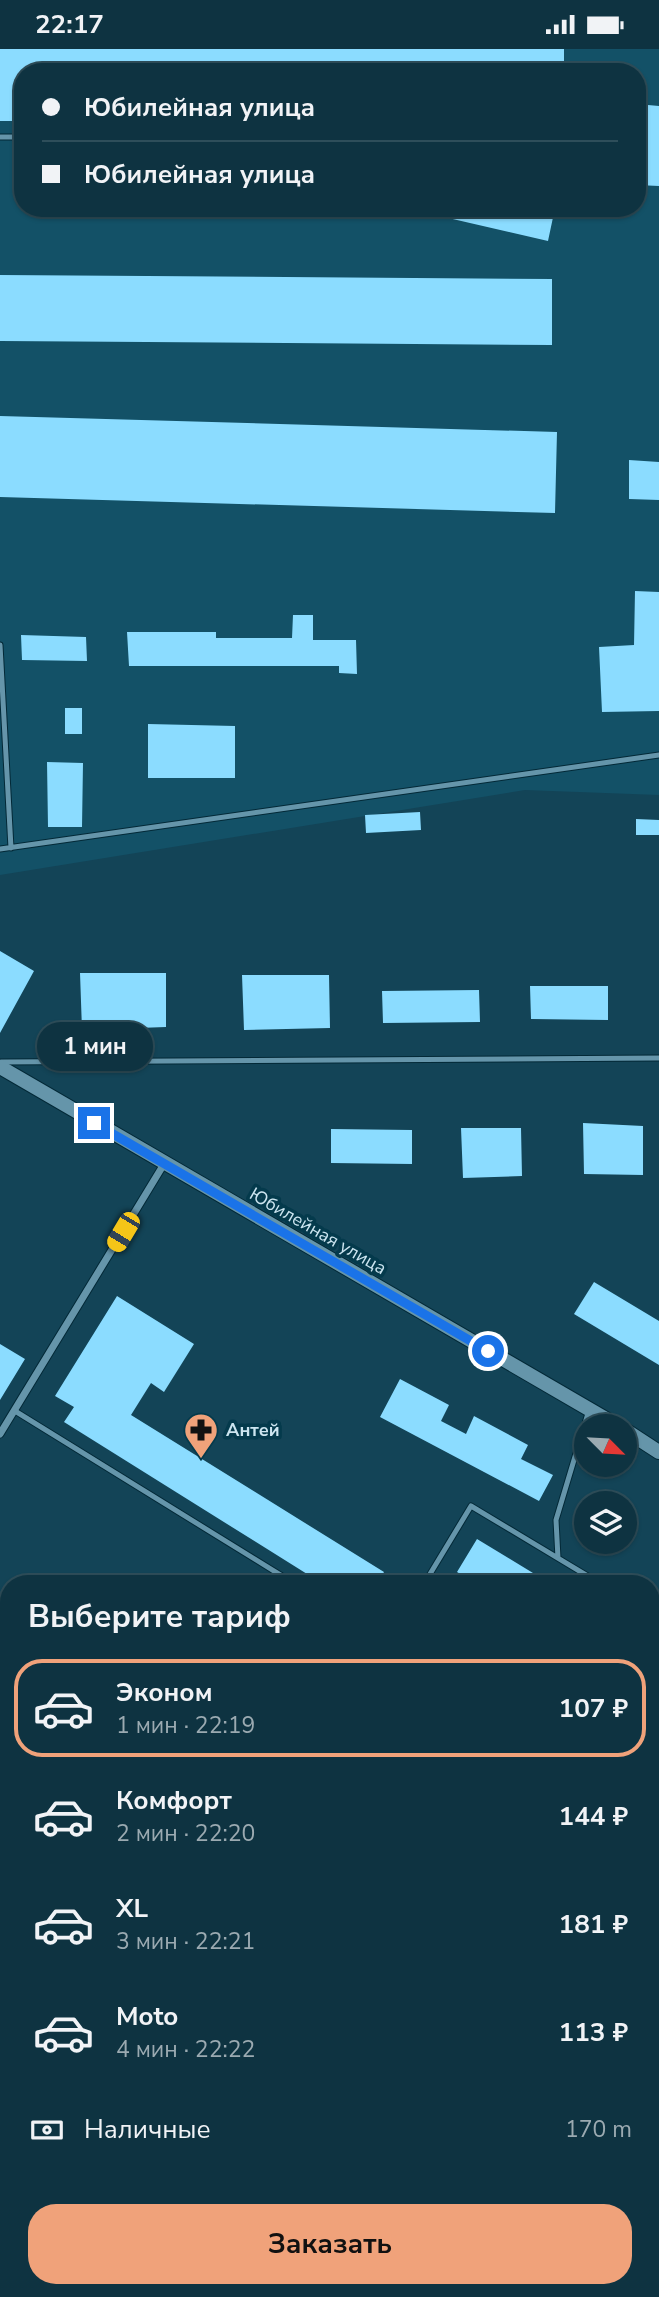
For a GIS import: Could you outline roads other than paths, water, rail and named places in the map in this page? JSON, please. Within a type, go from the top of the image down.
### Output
[{"type":"street","name":"Юбилейная улица","points":[[0,1067],[596,1414]]},
{"type":"street","points":[[0,1434],[164,1164]]},
{"type":"street","points":[[637,1433],[659,1439]]},
{"type":"street","name":"Юбилейная улица","points":[[637,1438],[659,1452]]},
{"type":"lane","points":[[0,645],[11,848]]},
{"type":"lane","points":[[0,849],[659,755]]},
{"type":"lane","points":[[0,1062],[659,1058]]},
{"type":"lane","points":[[558,1558],[555,1520],[589,1410]]},
{"type":"lane","points":[[15,1411],[280,1575]]},
{"type":"lane","points":[[429,1575],[471,1506],[586,1575]]},
{"type":"place","name":"Антей","points":[[201,1460]]}]
